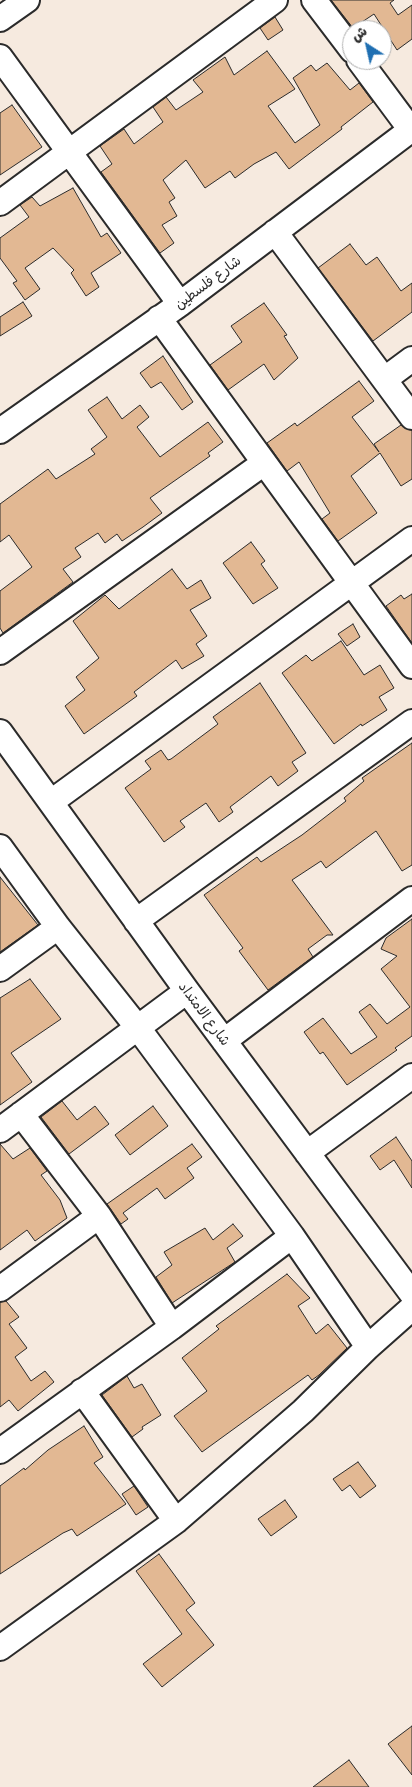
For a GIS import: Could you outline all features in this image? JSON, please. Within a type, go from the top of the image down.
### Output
[{"type":"street","points":[[0,19],[27,0]]},
{"type":"street","points":[[0,203],[275,0]]},
{"type":"street","points":[[314,0],[342,37]]},
{"type":"street","points":[[0,57],[180,304]]},
{"type":"street","points":[[367,70],[412,129]]},
{"type":"street","name":"شارع فلسطين","points":[[0,431],[180,304],[412,129]]},
{"type":"street","points":[[275,232],[412,417]]},
{"type":"street","points":[[159,318],[412,666]]},
{"type":"street","points":[[384,379],[412,359]]},
{"type":"street","points":[[0,652],[264,463]]},
{"type":"street","points":[[51,802],[412,539]]},
{"type":"street","points":[[136,921],[412,722]]},
{"type":"street","name":"شارع الامتداد","points":[[0,732],[187,991],[307,1153],[405,1270],[412,1294]]},
{"type":"street","points":[[0,847],[58,926],[138,1028],[292,1236],[368,1346]]},
{"type":"street","points":[[224,1041],[412,899]]},
{"type":"street","points":[[0,969],[58,926]]},
{"type":"street","points":[[0,1130],[187,991]]},
{"type":"street","points":[[307,1153],[412,1076]]},
{"type":"street","points":[[21,1114],[99,1216],[172,1327]]},
{"type":"street","points":[[0,1289],[99,1216]]},
{"type":"street","points":[[0,1451],[172,1327],[292,1236]]},
{"type":"street","points":[[0,1648],[176,1521],[303,1411],[368,1346],[412,1308]]},
{"type":"street","points":[[82,1392],[176,1521]]},
{"type":"building","points":[[331,0],[394,0],[390,3],[398,15],[412,5],[412,39],[397,50],[392,42],[392,20],[378,20],[374,14],[365,20],[347,20]]},
{"type":"building","points":[[275,17],[283,30],[268,40],[260,28]]},
{"type":"building","points":[[267,51],[295,89],[268,106],[295,143],[320,125],[293,78],[311,65],[316,71],[327,63],[350,90],[359,83],[373,102],[341,127],[342,129],[289,169],[276,152],[254,164],[235,178],[230,171],[205,188],[186,160],[163,180],[175,198],[169,202],[177,216],[162,225],[174,243],[160,253],[101,172],[112,164],[100,146],[124,129],[134,144],[163,122],[153,107],[166,97],[176,110],[203,92],[193,80],[225,57],[234,75]]},
{"type":"building","points":[[12,105],[42,147],[0,175],[0,113]]},
{"type":"building","points":[[73,188],[101,237],[107,233],[121,253],[91,273],[99,287],[86,296],[71,273],[74,270],[53,248],[25,268],[40,289],[25,300],[13,283],[17,281],[0,258],[0,238],[29,217],[20,205],[32,197],[40,206]]},
{"type":"building","points":[[350,244],[366,265],[377,257],[401,291],[412,283],[412,312],[373,341],[318,268]]},
{"type":"building","points":[[23,302],[32,316],[0,336],[0,317]]},
{"type":"building","points":[[264,303],[287,335],[284,336],[298,358],[274,380],[264,364],[228,390],[210,365],[242,342],[231,326]]},
{"type":"building","points":[[163,356],[193,402],[182,410],[161,382],[151,388],[140,373]]},
{"type":"building","points":[[359,381],[374,401],[352,417],[379,452],[374,444],[401,425],[412,430],[412,479],[401,486],[380,453],[351,476],[377,513],[338,541],[322,519],[330,513],[299,462],[287,471],[267,443],[295,423],[297,426]]},
{"type":"building","points":[[107,397],[122,419],[140,405],[149,417],[137,427],[160,457],[208,422],[223,442],[208,453],[210,456],[150,498],[162,513],[143,527],[122,541],[117,534],[105,543],[98,533],[75,548],[81,557],[63,569],[73,582],[3,633],[0,628],[0,591],[32,567],[9,535],[0,542],[0,504],[48,469],[56,479],[95,454],[91,449],[107,437],[88,410]]},
{"type":"building","points":[[251,542],[265,561],[261,564],[278,588],[253,604],[223,563]]},
{"type":"building","points":[[172,569],[187,589],[201,580],[211,598],[190,610],[207,636],[196,644],[204,656],[182,669],[176,660],[134,692],[137,696],[84,734],[65,706],[85,690],[76,677],[99,658],[73,621],[105,595],[119,609]]},
{"type":"building","points":[[412,594],[412,643],[386,606],[401,595],[404,599]]},
{"type":"building","points":[[353,624],[360,637],[347,646],[338,634]]},
{"type":"building","points":[[341,641],[364,675],[380,665],[394,688],[379,697],[387,710],[362,726],[361,724],[334,744],[282,673],[306,655],[312,661]]},
{"type":"building","points":[[260,683],[306,753],[292,762],[298,771],[278,786],[271,776],[230,807],[233,812],[219,822],[206,803],[180,821],[185,827],[164,842],[125,788],[151,769],[145,761],[161,750],[168,760],[171,759],[218,724],[213,717]]},
{"type":"building","points":[[412,743],[412,865],[402,871],[376,831],[326,868],[321,861],[292,880],[333,935],[327,935],[308,949],[313,957],[268,990],[239,951],[243,948],[204,895],[257,857],[261,862],[302,835],[346,801],[344,798],[364,781],[362,778]]},
{"type":"building","points":[[0,877],[38,925],[0,952]]},
{"type":"building","points":[[412,919],[412,1036],[395,1048],[397,1050],[347,1085],[323,1052],[320,1054],[304,1032],[323,1018],[351,1054],[377,1037],[359,1012],[370,1004],[387,1024],[410,1007],[381,969],[397,956],[381,949],[386,938]]},
{"type":"building","points":[[30,979],[61,1019],[11,1053],[32,1082],[0,1105],[0,998]]},
{"type":"building","points":[[62,1101],[77,1120],[95,1106],[109,1124],[69,1154],[41,1117]]},
{"type":"building","points":[[153,1106],[168,1126],[130,1155],[115,1135]]},
{"type":"building","points":[[396,1137],[412,1161],[412,1188],[394,1160],[380,1170],[370,1156]]},
{"type":"building","points":[[0,1144],[13,1159],[30,1148],[47,1171],[41,1175],[60,1200],[67,1218],[35,1241],[27,1230],[0,1250]]},
{"type":"building","points":[[192,1144],[202,1157],[187,1168],[194,1178],[165,1199],[157,1188],[123,1213],[128,1219],[121,1224],[107,1204]]},
{"type":"building","points":[[233,1224],[243,1236],[227,1248],[235,1262],[172,1303],[156,1277],[172,1265],[164,1252],[205,1228],[213,1240]]},
{"type":"building","points":[[287,1274],[310,1298],[298,1306],[316,1334],[328,1324],[347,1348],[319,1375],[312,1380],[308,1375],[202,1452],[174,1416],[207,1391],[182,1358],[219,1329],[216,1326]]},
{"type":"building","points":[[6,1301],[19,1317],[9,1324],[27,1348],[15,1357],[31,1381],[45,1371],[54,1382],[18,1411],[9,1400],[0,1407],[0,1302]]},
{"type":"building","points":[[127,1376],[134,1388],[142,1384],[161,1415],[142,1427],[143,1429],[132,1437],[102,1395]]},
{"type":"building","points":[[84,1426],[103,1457],[94,1463],[126,1504],[77,1536],[72,1529],[63,1533],[0,1574],[0,1486],[24,1468],[25,1470],[48,1450]]},
{"type":"building","points":[[358,1462],[376,1486],[360,1498],[350,1485],[342,1491],[333,1479]]},
{"type":"building","points":[[134,1486],[148,1507],[136,1515],[122,1494]]},
{"type":"building","points":[[285,1500],[297,1517],[271,1536],[258,1519]]},
{"type":"building","points":[[159,1554],[195,1603],[186,1610],[214,1645],[162,1687],[143,1664],[182,1634],[136,1571]]},
{"type":"building","points":[[412,1726],[412,1775],[388,1744]]},
{"type":"building","points":[[349,1760],[369,1787],[313,1787]]}]
